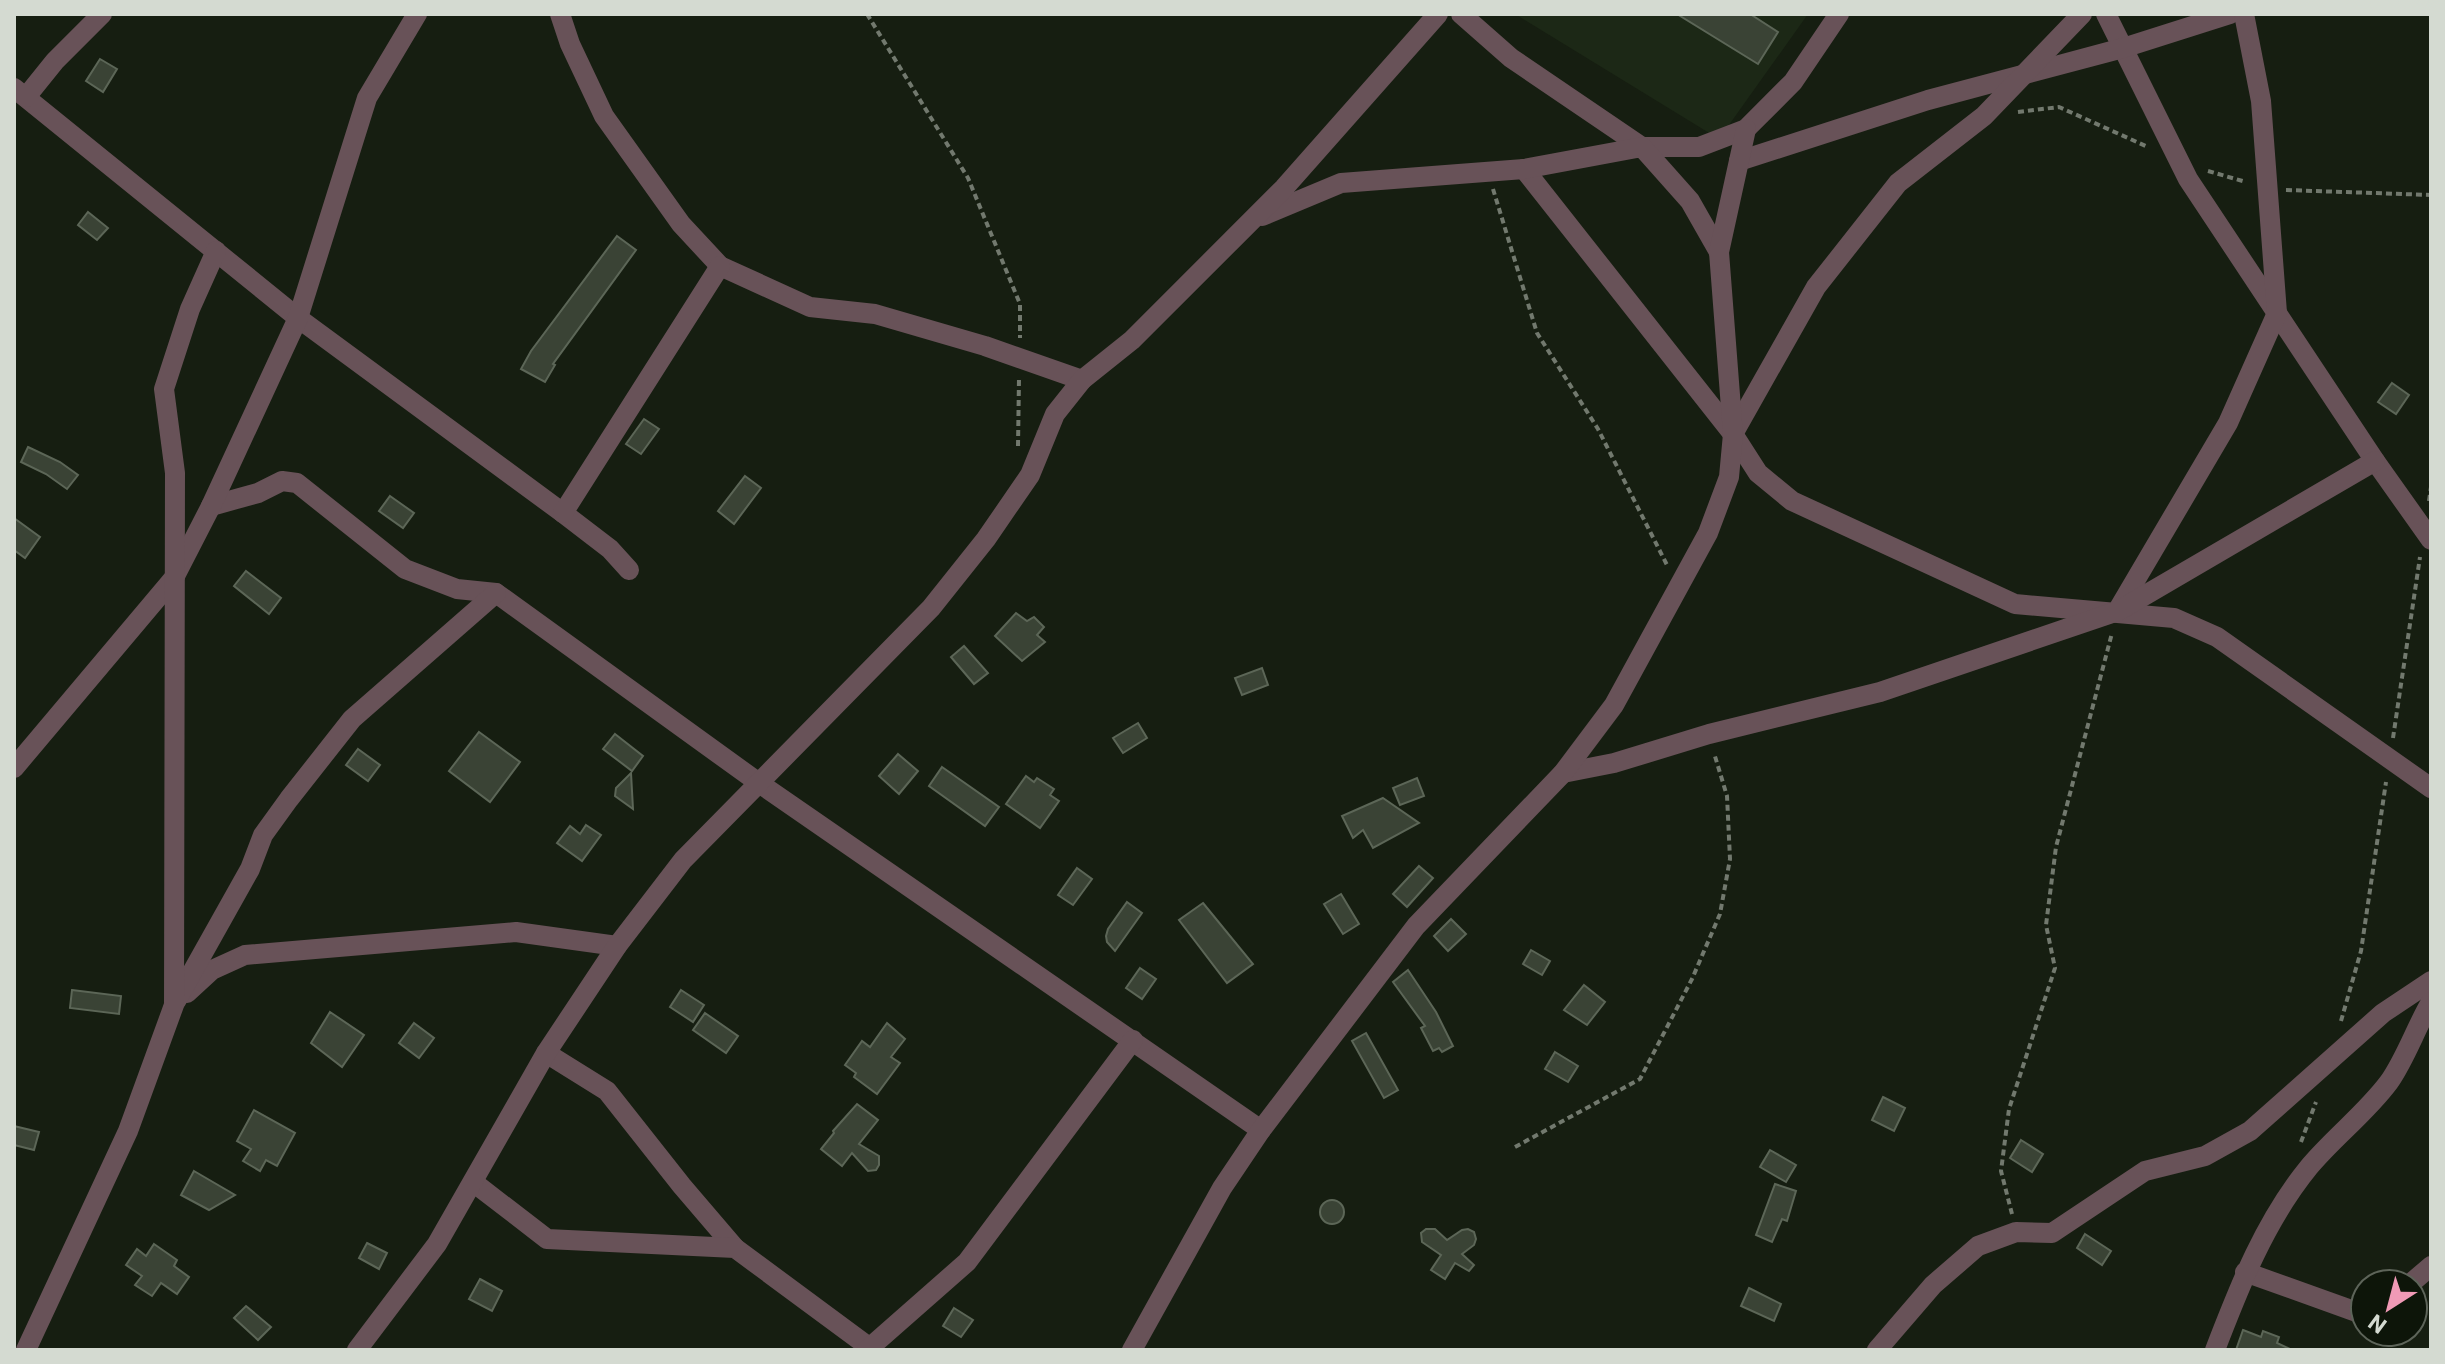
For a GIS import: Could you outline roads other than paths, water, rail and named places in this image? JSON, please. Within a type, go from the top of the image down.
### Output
[{"type":"street","points":[[102,14],[20,92],[298,318],[563,513],[610,549],[629,570]]},
{"type":"street","points":[[14,768],[174,578],[211,506],[298,318],[367,98],[417,14]]},
{"type":"street","points":[[560,14],[570,44],[604,116],[681,224],[720,266],[810,307],[875,314],[1082,380]]},
{"type":"street","points":[[357,1350],[437,1244],[546,1053],[617,946],[683,860],[931,608],[986,539],[1030,475],[1055,414],[1082,380],[1132,340],[1284,188],[1438,14]]},
{"type":"street","points":[[1461,14],[1511,58],[1642,147],[1690,201],[1719,252]]},
{"type":"street","points":[[1250,221],[1341,183],[1524,169],[1642,147],[1699,147],[1746,129],[1793,82],[1839,14]]},
{"type":"street","points":[[1733,434],[1816,287],[1898,183],[1984,116],[2082,14]]},
{"type":"street","points":[[2106,14],[2188,179],[2427,536]]},
{"type":"street","points":[[1739,161],[1928,100],[2123,48],[2230,14]]},
{"type":"street","points":[[2118,611],[2228,423],[2277,313],[2261,101],[2244,14]]},
{"type":"street","points":[[1132,1350],[1222,1188],[1261,1130],[1416,926],[1563,773],[1614,705],[1708,533],[1729,477],[1733,434],[1719,252],[1746,129]]},
{"type":"street","points":[[1524,169],[1733,434],[1758,473],[1792,501],[2015,604],[2174,618],[2217,637],[2431,788]]},
{"type":"street","points":[[174,1005],[175,473],[164,389],[190,309],[216,251]]},
{"type":"street","points":[[563,513],[720,266]]},
{"type":"street","points":[[1563,773],[1614,763],[1709,734],[1880,692],[2118,611],[2375,461]]},
{"type":"street","points":[[211,506],[258,493],[282,481],[297,483],[405,569],[457,589],[496,593],[759,783],[1261,1130]]},
{"type":"street","points":[[26,1350],[128,1131],[174,1005],[250,869],[263,835],[352,719],[496,593]]},
{"type":"street","points":[[174,1005],[212,970],[245,955],[516,932],[617,946]]},
{"type":"street","points":[[1877,1350],[1933,1285],[1978,1246],[2016,1232],[2052,1233],[2145,1171],[2205,1156],[2250,1131],[2383,1013],[2431,981]]},
{"type":"street","points":[[2215,1350],[2245,1272],[2271,1223],[2328,1144],[2390,1081],[2431,1002]]},
{"type":"street","points":[[546,1053],[607,1091],[735,1248],[869,1349],[967,1262],[1133,1040]]},
{"type":"street","points":[[473,1182],[547,1239],[735,1248]]},
{"type":"street","points":[[2245,1272],[2349,1309]]}]
